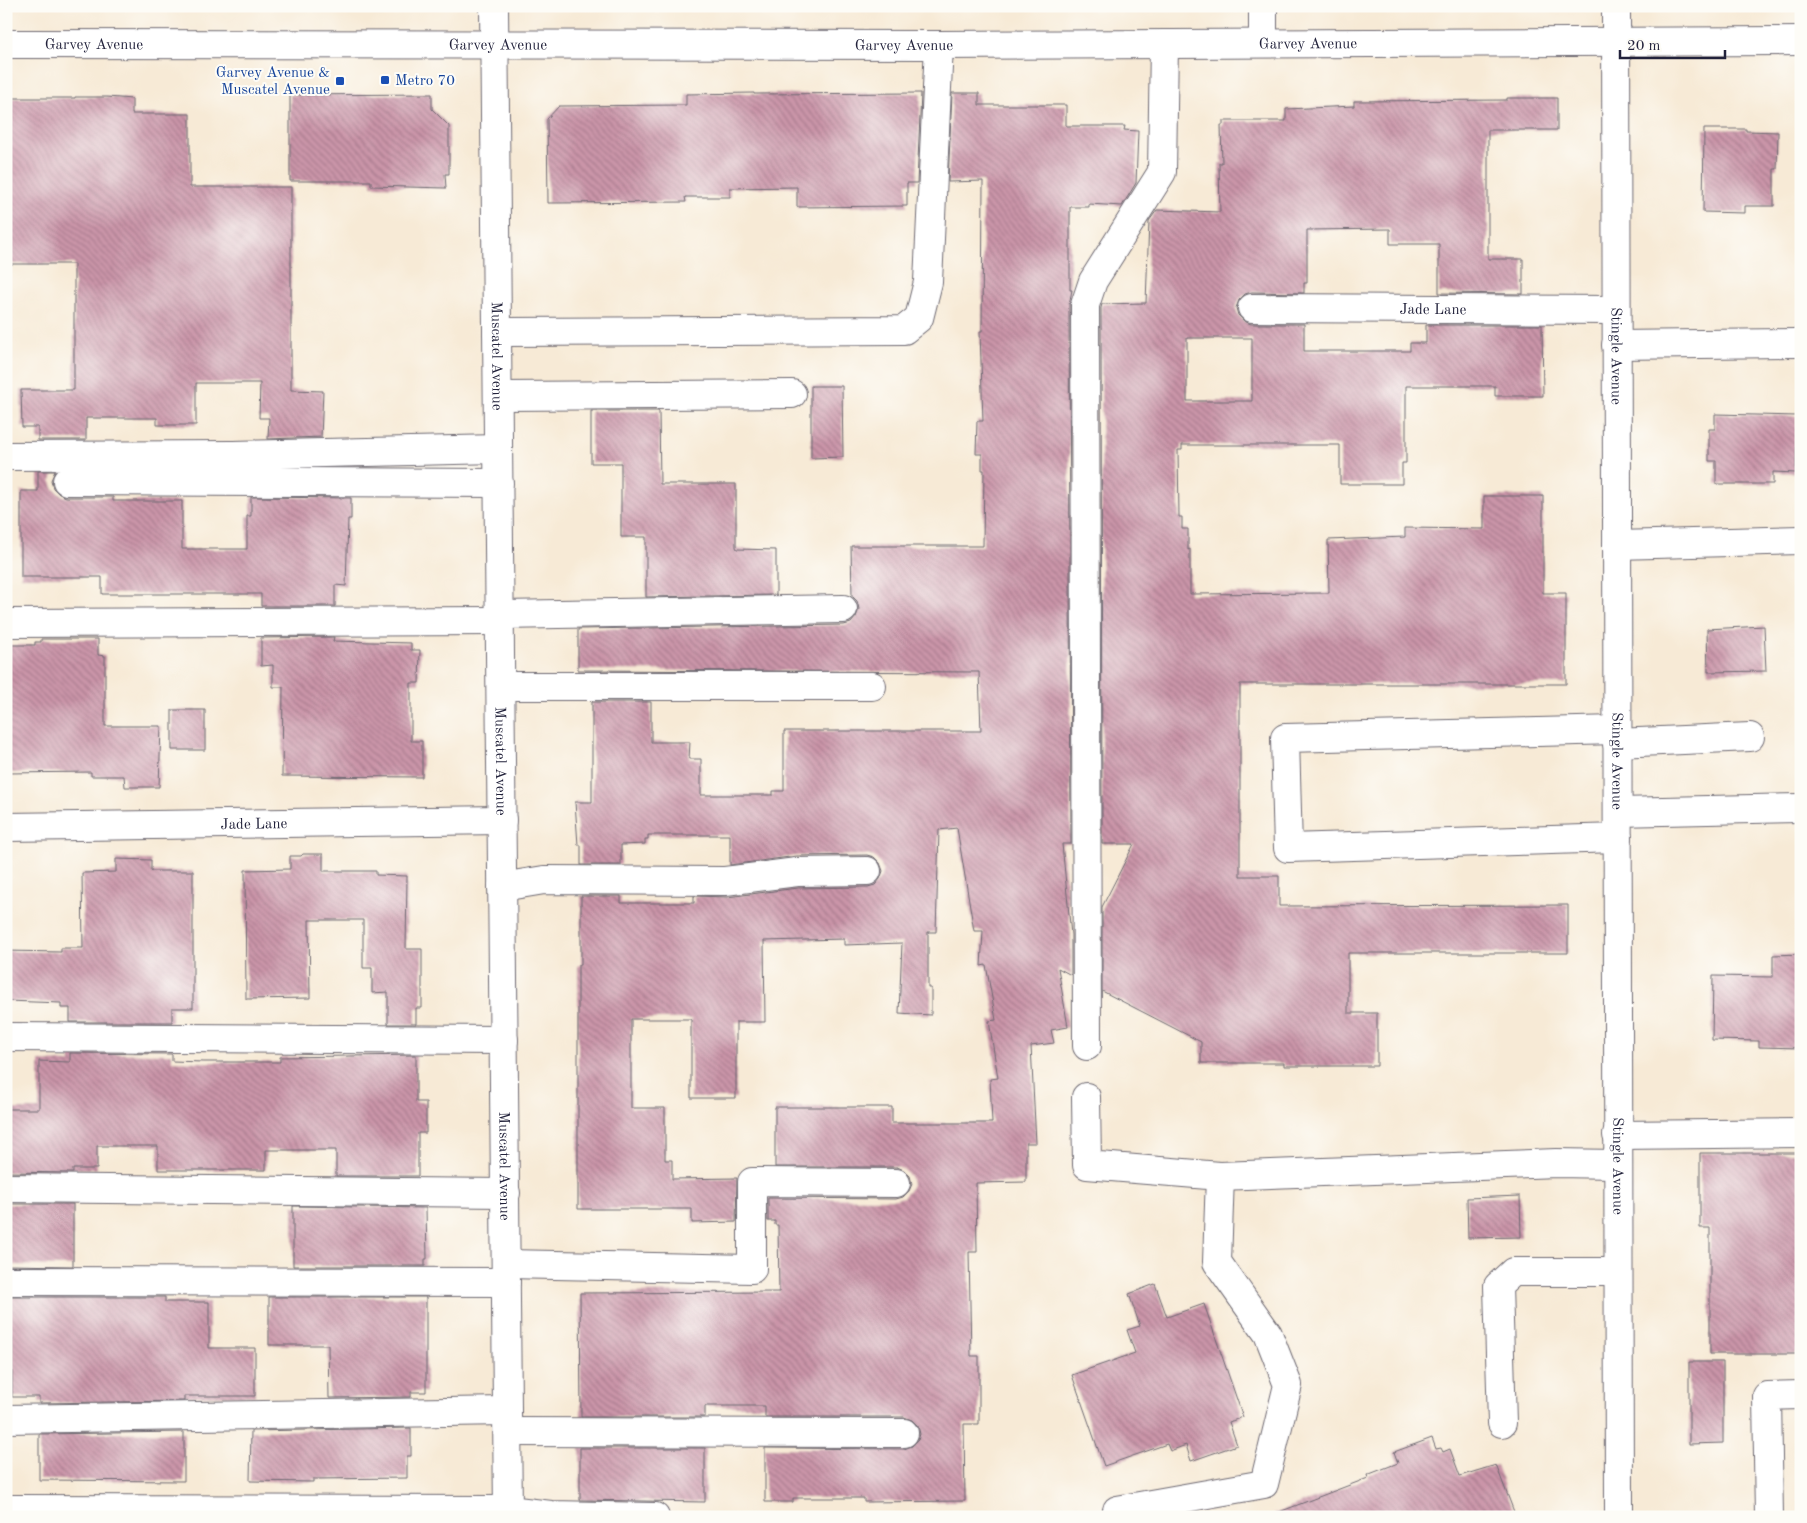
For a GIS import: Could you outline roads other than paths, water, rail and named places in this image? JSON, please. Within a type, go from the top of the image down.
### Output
[{"type":"street","name":"Muscatel Avenue","points":[[494,6],[508,1513]]},
{"type":"street","points":[[1263,6],[1263,43]]},
{"type":"street","name":"Stingle Avenue","points":[[1616,6],[1619,1517]]},
{"type":"street","name":"Garvey Avenue","points":[[6,44],[939,45],[1801,41]]},
{"type":"street","points":[[1087,1046],[1085,305],[1093,281],[1162,172],[1164,44]]},
{"type":"street","points":[[497,332],[904,330],[919,318],[928,282],[939,45]]},
{"type":"street","name":"Jade Lane","points":[[1252,308],[1616,310]]},
{"type":"street","points":[[1616,345],[1796,343]]},
{"type":"street","points":[[498,396],[792,394]]},
{"type":"street","points":[[6,456],[234,455],[498,449]]},
{"type":"street","points":[[67,481],[499,483]]},
{"type":"street","points":[[1617,545],[1800,540]]},
{"type":"street","points":[[6,623],[500,618],[843,609]]},
{"type":"street","points":[[501,686],[872,686]]},
{"type":"street","points":[[1750,737],[1285,738],[1288,848],[1618,825],[1800,808]]},
{"type":"street","name":"Jade Lane","points":[[6,826],[502,820]]},
{"type":"street","points":[[502,887],[544,880],[725,880],[797,872],[868,871]]},
{"type":"street","points":[[6,1037],[504,1040]]},
{"type":"street","points":[[1086,1097],[1087,1165],[1220,1176],[1556,1163],[1617,1164]]},
{"type":"street","points":[[1617,1135],[1801,1133]]},
{"type":"street","points":[[1116,1517],[1117,1510],[1264,1484],[1288,1385],[1268,1334],[1217,1262],[1220,1176]]},
{"type":"street","points":[[6,1281],[752,1269],[752,1182],[896,1183]]},
{"type":"street","points":[[6,1188],[506,1193]]},
{"type":"street","points":[[1502,1422],[1498,1286],[1513,1272],[1618,1272]]},
{"type":"street","points":[[1769,1517],[1767,1396],[1801,1395]]},
{"type":"street","points":[[6,1418],[507,1422],[904,1433]]},
{"type":"street","points":[[6,1509],[508,1513],[655,1517]]},
{"type":"place","name":"Metro 70","points":[[385,80]]},
{"type":"place","name":"Garvey Avenue & Muscatel Avenue","points":[[340,81]]}]
